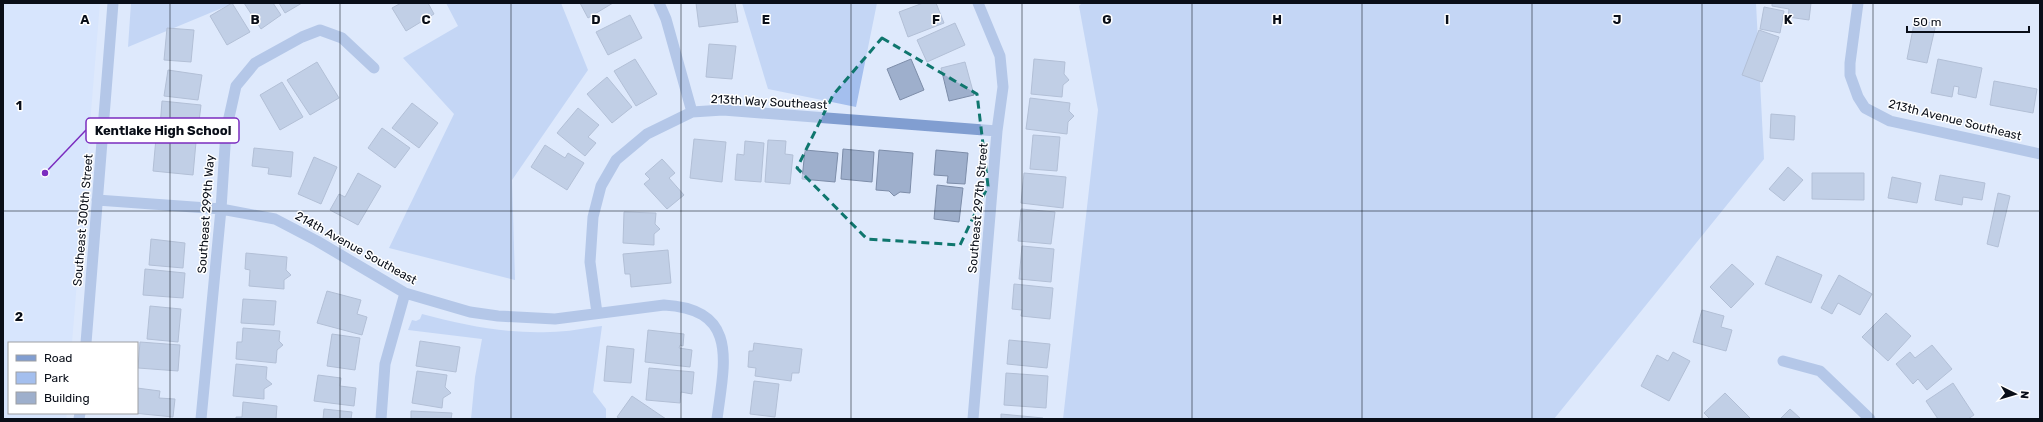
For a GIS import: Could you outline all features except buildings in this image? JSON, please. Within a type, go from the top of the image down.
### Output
[{"type":"street","name":"Southeast 300th Street","points":[[86,342],[113,3]]},
{"type":"street","points":[[660,3],[666,19],[692,112]]},
{"type":"street","name":"Southeast 297th Street","points":[[973,419],[997,131],[1003,87],[1000,56],[978,3]]},
{"type":"street","name":"213th Avenue Southeast","points":[[1858,3],[1850,63],[1850,74],[1858,97],[1865,108],[1890,121],[2040,154]]},
{"type":"street","name":"Southeast 299th Way","points":[[201,419],[222,208],[226,131],[236,86],[255,63],[302,37],[320,30],[342,38],[374,68]]},
{"type":"street","name":"213th Way Southeast","points":[[597,313],[590,262],[593,217],[601,186],[616,160],[647,134],[692,112],[723,110],[997,131]]},
{"type":"street","name":"214th Avenue Southeast","points":[[97,200],[222,208],[275,219],[317,241],[405,293],[470,312],[498,316],[555,319],[664,305],[681,306],[704,315],[713,324],[719,335],[725,360],[717,419]]},
{"type":"street","points":[[381,419],[385,364],[405,293]]},
{"type":"street","points":[[1783,361],[1820,371],[1870,419]]},
{"type":"highlighted area","points":[[882,38],[977,94],[988,186],[960,245],[867,239],[797,168],[833,95]]},
{"type":"shaded area","points":[[3,3],[100,3],[72,342],[8,342],[8,414],[67,414],[66,419],[3,419]]},
{"type":"green space","points":[[131,3],[234,3],[128,47]]},
{"type":"green space","points":[[446,3],[561,3],[588,70],[512,180],[515,280],[389,248],[454,114],[403,58],[458,26]]},
{"type":"green space","points":[[742,3],[877,3],[856,107],[768,89]]},
{"type":"green space","points":[[1082,3],[1756,3],[1764,159],[1554,419],[1063,419],[1098,110],[1079,6]]},
{"type":"green space","points":[[422,314],[453,322],[517,332],[556,332],[602,326],[593,392],[606,409],[606,419],[471,419],[475,377],[482,339],[408,330],[412,320],[416,321],[420,319]]},
{"type":"place","name":"Kentlake High School","points":[[45,173]]}]
